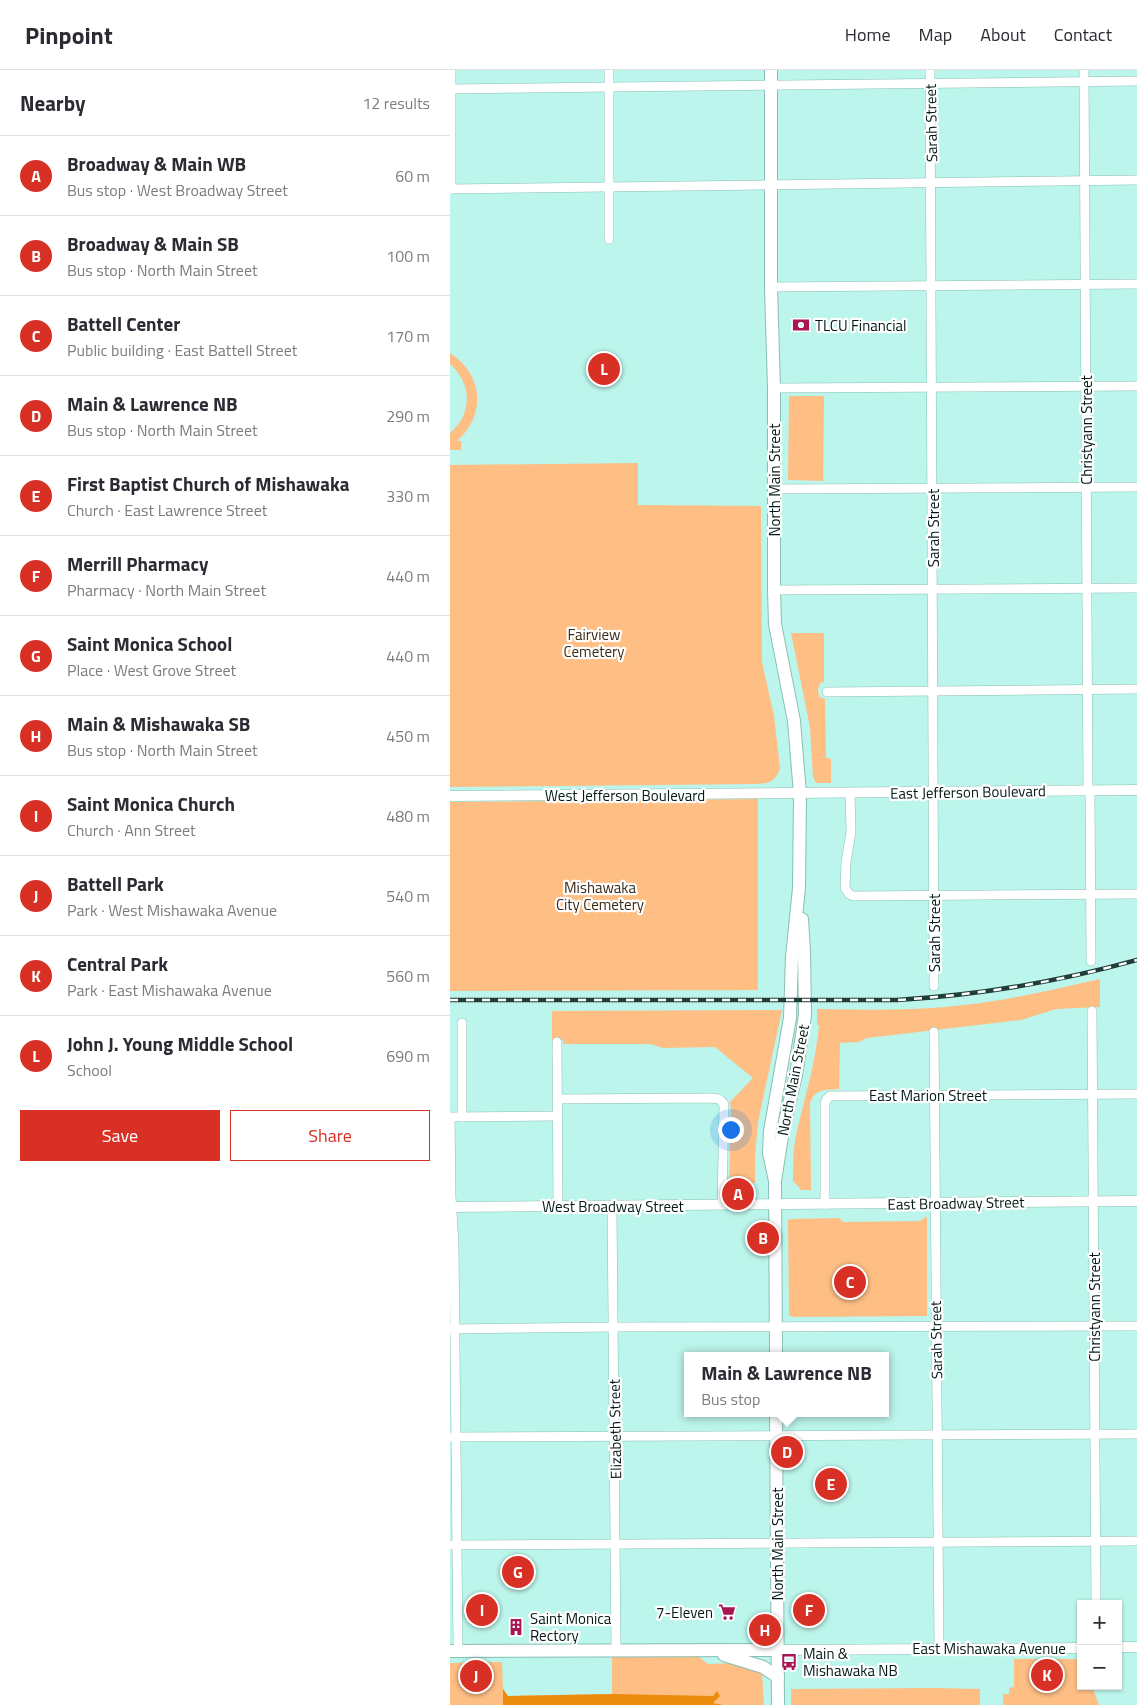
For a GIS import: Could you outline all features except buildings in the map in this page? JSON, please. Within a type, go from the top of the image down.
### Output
[{"type":"main road","name":"North Main Street","points":[[771,70],[774,590],[776,624],[794,720],[800,794],[799,888],[792,957],[790,1018],[770,1131],[769,1153],[775,1181],[776,1352]]},
{"type":"main road","name":"North Main Street","points":[[776,1417],[778,1705]]},
{"type":"main road","points":[[454,1651],[778,1650]]},
{"type":"main road","points":[[709,1651],[763,1667],[778,1677]]},
{"type":"street","points":[[451,70],[451,189],[1137,180]]},
{"type":"street","points":[[609,70],[609,239]]},
{"type":"street","name":"Sarah Street","points":[[930,70],[934,986]]},
{"type":"street","name":"Christyann Street","points":[[1084,70],[1087,690],[1091,961]]},
{"type":"street","points":[[450,89],[1137,81]]},
{"type":"street","points":[[771,287],[1137,284]]},
{"type":"street","points":[[774,388],[1137,386]]},
{"type":"street","points":[[774,489],[1137,487]]},
{"type":"street","points":[[774,590],[1137,588]]},
{"type":"street","points":[[827,692],[1137,689]]},
{"type":"street","name":"East Jefferson Boulevard","points":[[800,794],[1137,790]]},
{"type":"street","points":[[850,793],[851,832],[846,862],[846,888],[849,894],[853,896],[1137,894]]},
{"type":"street","name":"West Jefferson Boulevard","points":[[450,796],[800,794]]},
{"type":"street","name":"Christyann Street","points":[[1092,1011],[1096,1600]]},
{"type":"street","points":[[462,1023],[462,1117]]},
{"type":"street","name":"Sarah Street","points":[[934,1032],[939,1648]]},
{"type":"street","points":[[557,1042],[558,1206]]},
{"type":"street","name":"East Marion Street","points":[[825,1204],[825,1104],[828,1098],[1137,1094]]},
{"type":"street","points":[[558,1099],[719,1099],[724,1104],[722,1205]]},
{"type":"street","points":[[454,1651],[450,1117],[557,1116]]},
{"type":"street","name":"East Broadway Street","points":[[775,1205],[1137,1202]]},
{"type":"street","name":"West Broadway Street","points":[[451,1207],[775,1205]]},
{"type":"street","name":"Elizabeth Street","points":[[612,1206],[616,1651]]},
{"type":"street","points":[[452,1329],[1137,1326]]},
{"type":"street","points":[[453,1437],[1137,1434]]},
{"type":"street","points":[[454,1545],[1137,1542]]},
{"type":"street","points":[[1122,1647],[1137,1647]]},
{"type":"street","name":"East Mishawaka Avenue","points":[[778,1650],[1077,1648]]},
{"type":"green space","points":[[450,353],[469,372],[475,383],[477,395],[477,407],[473,419],[467,431],[457,441],[461,441],[461,450],[450,450],[450,433],[463,417],[466,408],[466,389],[463,380],[450,364]]},
{"type":"green space","points":[[789,396],[824,396],[823,481],[788,480]]},
{"type":"green space","name":"Fairview Cemetery","points":[[638,463],[638,505],[761,506],[762,662],[774,716],[780,768],[778,774],[767,783],[756,784],[450,787],[450,465]]},
{"type":"green space","points":[[791,633],[824,633],[824,682],[820,683],[818,689],[819,697],[825,699],[826,758],[831,759],[831,783],[816,783],[813,777],[810,727]]},
{"type":"green space","name":"Mishawaka City Cemetery","points":[[758,799],[758,990],[450,991],[450,802]]},
{"type":"green space","points":[[1100,979],[1100,1007],[1056,1009],[1021,1020],[867,1038],[859,1042],[840,1043],[839,1089],[818,1092],[810,1103],[811,1190],[800,1190],[793,1181],[793,1156],[796,1137],[818,1039],[817,1009],[872,1010],[947,1007],[1016,997]]},
{"type":"green space","points":[[782,1010],[758,1122],[755,1182],[749,1187],[749,1190],[729,1190],[730,1102],[753,1078],[715,1047],[663,1048],[650,1044],[563,1044],[563,1040],[552,1041],[552,1011]]},
{"type":"green space","points":[[926,1217],[927,1316],[792,1317],[789,1315],[788,1220],[839,1218],[843,1222],[920,1221]]},
{"type":"green space","points":[[612,1655],[633,1657],[699,1657],[708,1664],[736,1663],[762,1673],[764,1705],[450,1705],[450,1663],[502,1662],[503,1689],[508,1696],[612,1694]]},
{"type":"green space","points":[[1014,1659],[1077,1659],[1077,1690],[1093,1690],[1099,1705],[1003,1705],[1003,1694],[1009,1694],[1009,1688],[1014,1687]]},
{"type":"green space","points":[[791,1689],[980,1689],[980,1705],[791,1705]]},
{"type":"shaded area","points":[[503,1689],[508,1696],[613,1694],[713,1696],[717,1691],[720,1696],[713,1703],[723,1705],[503,1705]]},
{"type":"railway","points":[[450,1000],[897,1000],[988,991],[1078,975],[1137,960]]},
{"type":"place","name":"TLCU Financial","points":[[801,325]]},
{"type":"place","name":"John J. Young Middle School","points":[[604,369]]},
{"type":"place","name":"Broadway & Main WB","points":[[738,1194]]},
{"type":"place","name":"Broadway & Main SB","points":[[763,1238]]},
{"type":"place","name":"Battell Center","points":[[850,1282]]},
{"type":"place","name":"Main & Lawrence NB","points":[[787,1452]]},
{"type":"place","name":"First Baptist Church of Mishawaka","points":[[831,1484]]},
{"type":"place","name":"Saint Monica School","points":[[518,1572]]},
{"type":"place","name":"Saint Monica Church","points":[[482,1610]]},
{"type":"place","name":"Merrill Pharmacy","points":[[809,1610]]},
{"type":"place","name":"7-Eleven","points":[[727,1612]]},
{"type":"place","name":"Saint Monica Rectory","points":[[516,1627]]},
{"type":"place","name":"Main & Mishawaka SB","points":[[765,1630]]},
{"type":"place","name":"Main & Mishawaka NB","points":[[789,1662]]},
{"type":"place","name":"Central Park","points":[[1047,1675]]},
{"type":"place","name":"Battell Park","points":[[476,1676]]}]
